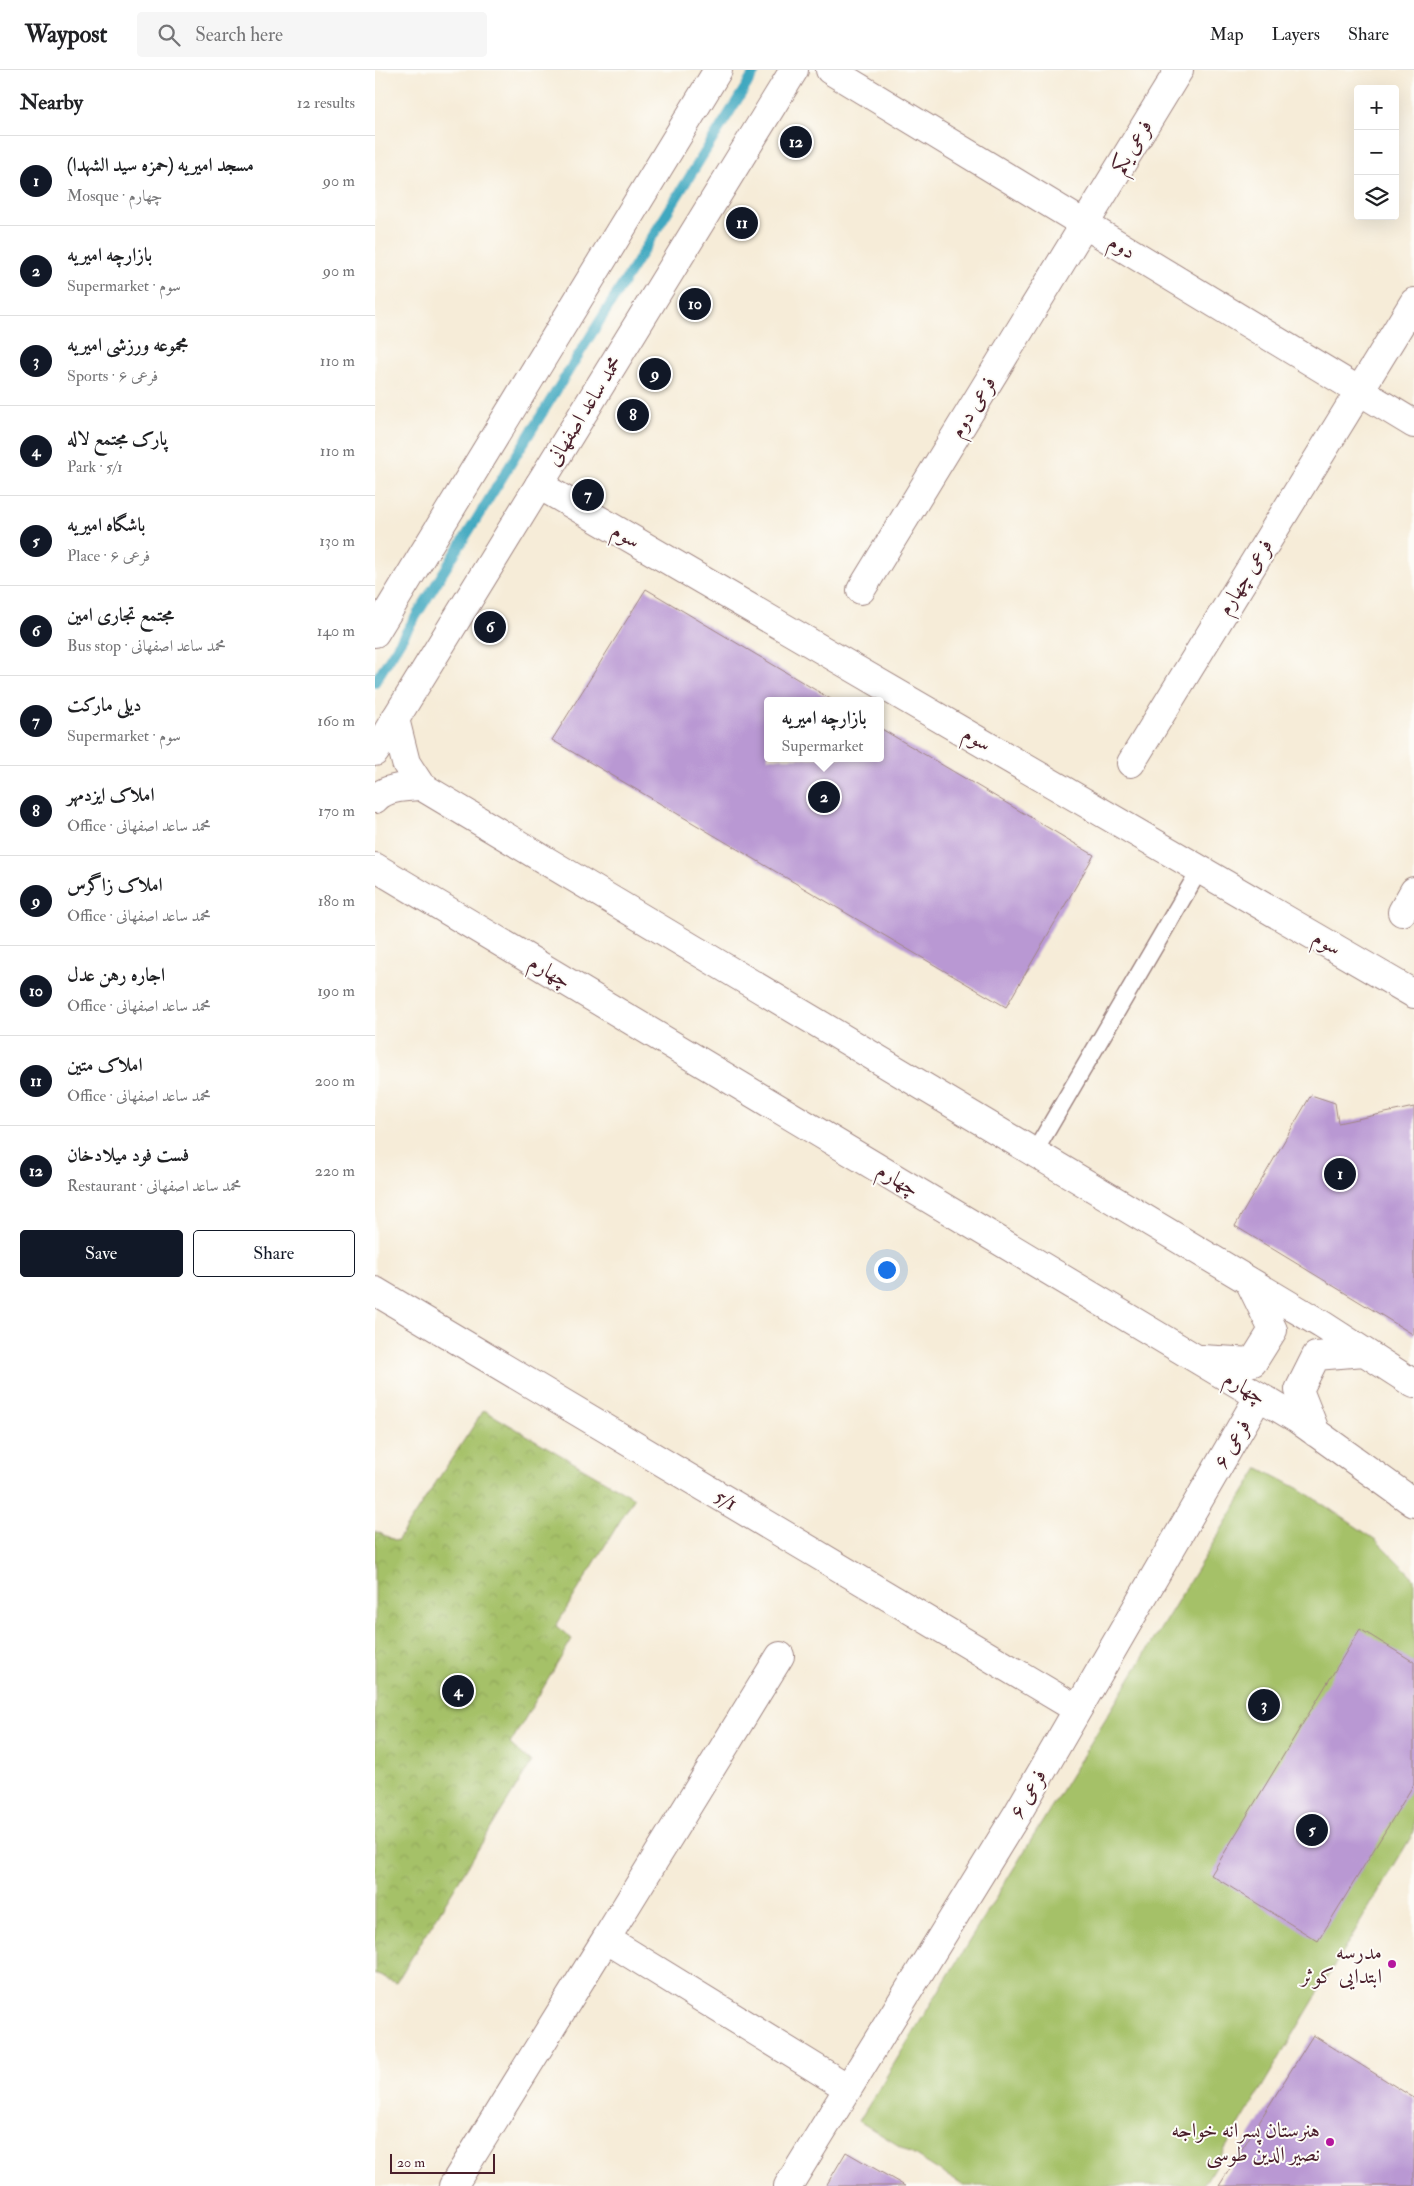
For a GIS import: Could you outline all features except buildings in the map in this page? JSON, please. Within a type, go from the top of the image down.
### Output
[{"type":"street","points":[[375,634],[718,70]]},
{"type":"street","name":"محمد ساعد اصفهانی","points":[[375,752],[794,70]]},
{"type":"street","name":"دوم","points":[[830,70],[1414,424]]},
{"type":"street","name":"فرعی یکم","points":[[1085,225],[1179,70]]},
{"type":"street","name":"فرعی دوم","points":[[861,590],[1085,225]]},
{"type":"street","name":"فرعی چهارم","points":[[1131,763],[1414,302]]},
{"type":"street","name":"سوم","points":[[539,485],[1414,994]]},
{"type":"street","points":[[395,719],[407,763],[421,786],[1249,1282],[1414,1384]]},
{"type":"street","points":[[375,798],[378,795],[399,788],[421,786]]},
{"type":"street","name":"چهارم","points":[[375,867],[1259,1396],[1317,1433],[1414,1503]]},
{"type":"street","points":[[1197,1359],[1253,1362],[1273,1330],[1249,1282]]},
{"type":"street","name":"5/1","points":[[375,1291],[1077,1709]]},
{"type":"street","points":[[1317,1433],[1299,1390],[1316,1356],[1364,1352]]},
{"type":"street","name":"فرعی ۶","points":[[788,2186],[1019,1811],[1259,1396]]},
{"type":"street","points":[[453,2186],[780,1656]]},
{"type":"street","points":[[606,1939],[849,2088]]},
{"type":"lane","points":[[1034,1153],[1200,869]]},
{"type":"green space","points":[[484,1410],[634,1498],[556,1626],[572,1639],[510,1744],[531,1763],[396,1983],[375,1974],[375,1531],[397,1541]]},
{"type":"green space","points":[[1259,1468],[1303,1491],[1376,1540],[1414,1578],[1414,1832],[1203,2186],[964,2186],[859,2121]]},
{"type":"waterway","points":[[375,682],[756,70]]},
{"type":"place","name":"فست فود میلادخان","points":[[796,142]]},
{"type":"place","name":"املاک متین","points":[[742,223]]},
{"type":"place","name":"اجاره رهن عدل","points":[[695,304]]},
{"type":"place","name":"املاک زاگرس","points":[[655,374]]},
{"type":"place","name":"املاک ایزدمهر","points":[[633,415]]},
{"type":"place","name":"دیلی مارکت","points":[[588,495]]},
{"type":"place","name":"مجتمع تجاری امین","points":[[490,627]]},
{"type":"place","name":"بازارچه امیریه","points":[[824,797]]},
{"type":"place","name":"مسجد امیریه (حمزه سید الشهدا)","points":[[1340,1174]]},
{"type":"place","name":"پارک مجتمع لاله","points":[[458,1691]]},
{"type":"place","name":"مجموعه ورزشی امیریه","points":[[1264,1705]]},
{"type":"place","name":"باشگاه امیریه","points":[[1312,1830]]},
{"type":"place","name":"مدرسه ابتدایی کوثر","points":[[1392,1964]]},
{"type":"place","name":"هنرستان پسرانه خواجه نصیر الدین طوسی","points":[[1330,2142]]}]
